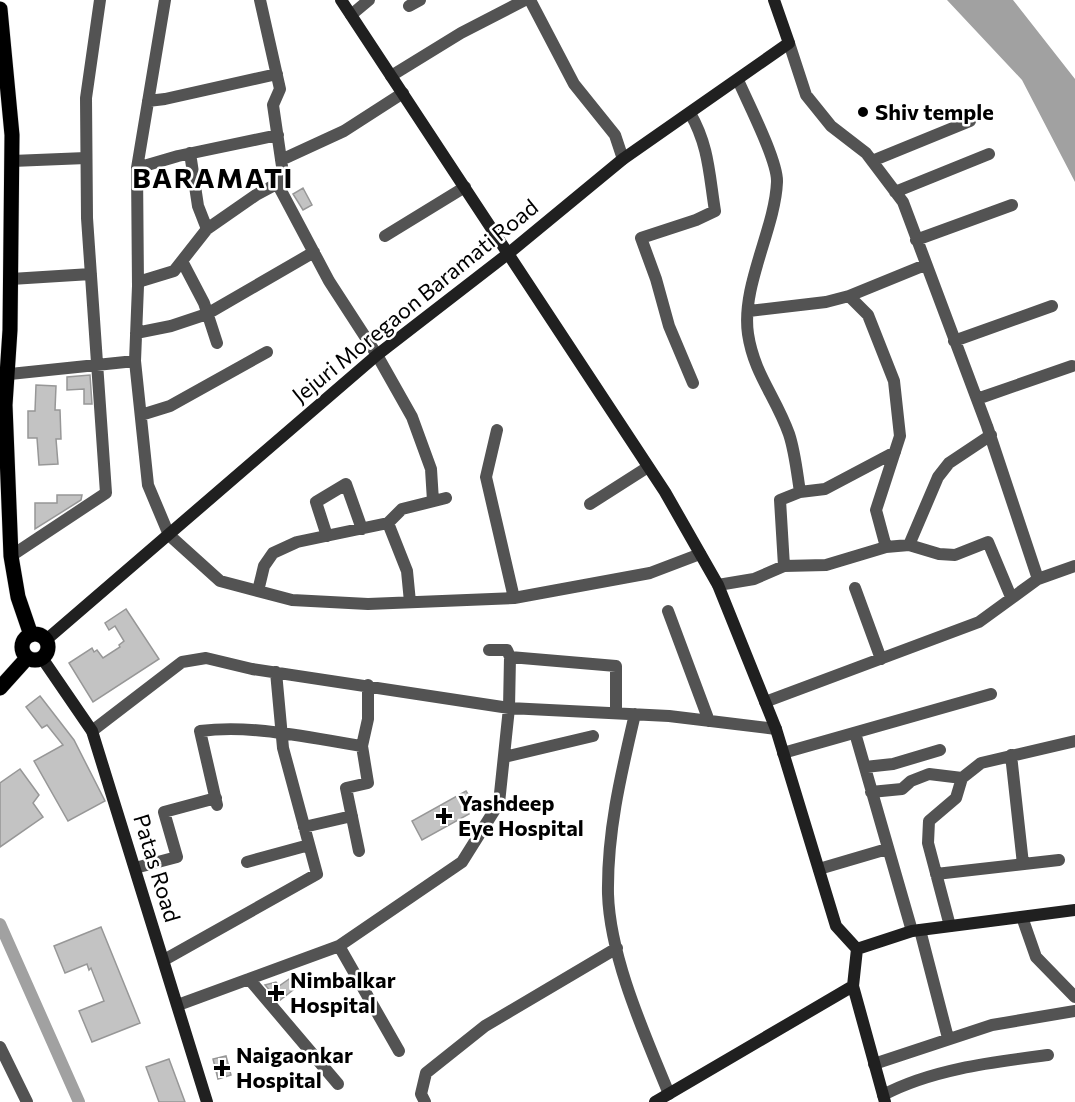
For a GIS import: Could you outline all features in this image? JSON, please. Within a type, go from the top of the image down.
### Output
[{"type":"main road","points":[[0,9],[12,135],[10,279],[4,375],[11,556],[18,597],[31,635]]},
{"type":"main road","points":[[0,688],[49,648],[46,640],[36,634],[31,635],[23,643],[22,648],[35,658]]},
{"type":"street","points":[[11,556],[106,493],[99,365],[87,218],[86,158],[86,98],[100,0]]},
{"type":"street","points":[[165,0],[137,168],[138,282],[135,361],[148,485],[169,535],[220,581],[292,600],[368,604],[514,598],[650,573],[700,554]]},
{"type":"street","points":[[138,282],[174,271],[207,229],[256,195],[284,180],[273,105],[280,88],[260,0]]},
{"type":"street","points":[[341,0],[648,467],[718,585],[776,729],[836,926],[857,949],[853,986],[884,1098],[903,1084],[993,1062],[1048,1055]]},
{"type":"street","points":[[351,15],[369,0]]},
{"type":"street","points":[[392,76],[461,33],[525,0]]},
{"type":"street","points":[[530,0],[574,84],[615,135],[623,159]]},
{"type":"street","points":[[774,0],[806,94],[831,126],[866,153],[903,202],[991,435],[1038,579]]},
{"type":"street","name":"Jejuri Moregaon Baramati Road","points":[[46,640],[377,355],[509,253],[623,159],[789,44]]},
{"type":"street","points":[[148,100],[165,99],[277,74]]},
{"type":"street","points":[[738,80],[766,142],[778,180],[751,293],[747,331],[755,367],[775,401],[790,436],[800,492]]},
{"type":"street","points":[[281,160],[344,131],[403,93]]},
{"type":"street","points":[[690,113],[700,131],[707,152],[714,211],[696,220],[641,238],[656,279],[669,326],[693,383]]},
{"type":"street","points":[[872,160],[970,121]]},
{"type":"street","points":[[137,168],[190,153],[278,135]]},
{"type":"street","points":[[190,153],[198,206],[207,229]]},
{"type":"street","points":[[895,192],[989,154]]},
{"type":"street","points":[[12,161],[86,158]]},
{"type":"street","points":[[278,185],[329,281],[377,355],[412,417],[431,470],[433,501]]},
{"type":"street","points":[[385,236],[465,187]]},
{"type":"street","points":[[916,240],[1012,205]]},
{"type":"street","points":[[136,333],[171,326],[207,314],[314,252]]},
{"type":"street","points":[[182,261],[207,314],[218,344]]},
{"type":"street","points":[[749,311],[826,302],[849,296],[925,265]]},
{"type":"street","points":[[10,279],[91,274]]},
{"type":"street","points":[[849,296],[868,315],[894,381],[900,436],[876,510],[886,547]]},
{"type":"street","points":[[954,341],[1052,306]]},
{"type":"street","points":[[141,415],[170,406],[267,352]]},
{"type":"street","points":[[4,375],[135,361]]},
{"type":"street","points":[[977,399],[1072,366]]},
{"type":"street","points":[[497,430],[486,477],[514,598]]},
{"type":"street","points":[[909,545],[938,477],[949,463],[991,435]]},
{"type":"street","points":[[784,566],[780,500],[800,492],[825,489],[896,452]]},
{"type":"street","points":[[590,504],[648,467]]},
{"type":"street","points":[[327,536],[316,502],[346,484],[362,529]]},
{"type":"street","points":[[258,591],[264,566],[273,553],[297,542],[388,523],[402,509],[446,498]]},
{"type":"street","points":[[388,523],[407,571],[410,602]]},
{"type":"street","points":[[718,585],[754,579],[784,566],[826,565],[886,547],[909,545],[939,554],[955,555],[988,543],[1011,597]]},
{"type":"street","points":[[765,702],[980,622],[1038,579],[1075,566]]},
{"type":"street","points":[[855,588],[881,659]]},
{"type":"street","points":[[668,611],[709,721]]},
{"type":"street","points":[[178,1005],[339,946],[462,862],[499,803],[509,708],[510,657],[507,650],[489,650]]},
{"type":"street","points":[[510,657],[616,666],[616,713]]},
{"type":"street","name":"Patas Road","points":[[35,658],[92,731],[207,1102]]},
{"type":"street","points":[[92,731],[182,662],[206,658],[276,672],[509,708],[635,714],[776,729]]},
{"type":"street","points":[[164,960],[317,874],[281,734],[276,672]]},
{"type":"street","points":[[359,850],[346,788],[368,783],[362,746],[368,719],[368,685]]},
{"type":"street","points":[[783,753],[991,694]]},
{"type":"street","points":[[635,714],[611,822],[608,896],[618,948],[632,1001],[669,1094]]},
{"type":"street","points":[[135,868],[177,857],[164,812],[217,801],[200,731],[217,729],[281,734],[362,746]]},
{"type":"street","points":[[855,733],[887,849],[916,930],[948,1038]]},
{"type":"street","points":[[504,757],[593,736]]},
{"type":"street","points":[[951,926],[928,843],[929,821],[956,798],[962,778],[981,763],[1011,754],[1075,741]]},
{"type":"street","points":[[865,767],[893,764],[940,750]]},
{"type":"street","points":[[1011,754],[1023,864]]},
{"type":"street","points":[[871,792],[902,789],[911,781],[929,774],[962,778]]},
{"type":"street","points":[[304,828],[352,816]]},
{"type":"street","points":[[247,862],[309,844]]},
{"type":"street","points":[[819,869],[887,849]]},
{"type":"street","points":[[936,874],[1059,860]]},
{"type":"street","points":[[857,949],[916,930],[1075,910]]},
{"type":"street","points":[[1022,917],[1036,957],[1075,997]]},
{"type":"street","points":[[339,946],[399,1052]]},
{"type":"street","points":[[425,1102],[421,1094],[426,1073],[485,1026],[618,948]]},
{"type":"street","points":[[249,979],[338,1084]]},
{"type":"street","points":[[655,1102],[853,986]]},
{"type":"street","points":[[874,1064],[948,1038],[1032,1016],[1075,1011]]},
{"type":"street","points":[[0,1047],[27,1102]]},
{"type":"shaded area","points":[[947,0],[1013,0],[1075,79],[1075,182],[1022,80]]},
{"type":"building","points":[[303,188],[312,205],[303,210],[293,194]]},
{"type":"building","points":[[90,375],[92,404],[84,404],[84,389],[67,390],[67,377]]},
{"type":"building","points":[[36,385],[56,386],[55,410],[60,410],[61,439],[56,439],[58,464],[39,465],[37,438],[28,438],[28,411],[35,411]]},
{"type":"building","points":[[57,495],[82,495],[81,500],[35,529],[35,503],[57,503]]},
{"type":"building","points":[[126,609],[159,659],[93,702],[69,663],[92,648],[94,652],[97,650],[103,658],[120,647],[119,645],[124,641],[115,626],[109,630],[105,623]]},
{"type":"building","points":[[40,696],[74,740],[105,801],[68,821],[34,761],[63,745],[47,725],[42,728],[26,707]]},
{"type":"building","points":[[20,769],[39,795],[33,803],[43,817],[0,847],[0,783]]},
{"type":"building","points":[[466,791],[471,799],[464,803],[469,814],[422,840],[412,821]]},
{"type":"building","points":[[101,927],[140,1023],[92,1042],[79,1011],[104,1001],[91,968],[89,970],[87,964],[65,973],[54,946]]},
{"type":"building","points":[[292,977],[298,986],[279,1001],[265,985],[276,982],[279,986]]},
{"type":"building","points":[[226,1056],[231,1075],[218,1079],[213,1059]]},
{"type":"building","points":[[169,1059],[185,1102],[159,1102],[146,1067]]},
{"type":"waterway","points":[[0,924],[79,1102]]},
{"type":"place","name":"Shiv temple","points":[[863,112]]},
{"type":"place","name":"Yashdeep Eye Hospital","points":[[444,816]]},
{"type":"place","name":"Nimbalkar Hospital","points":[[276,993]]},
{"type":"place","name":"Naigaonkar Hospital","points":[[222,1068]]},
{"type":"district","name":"BARAMATI","points":[[213,178]]}]
